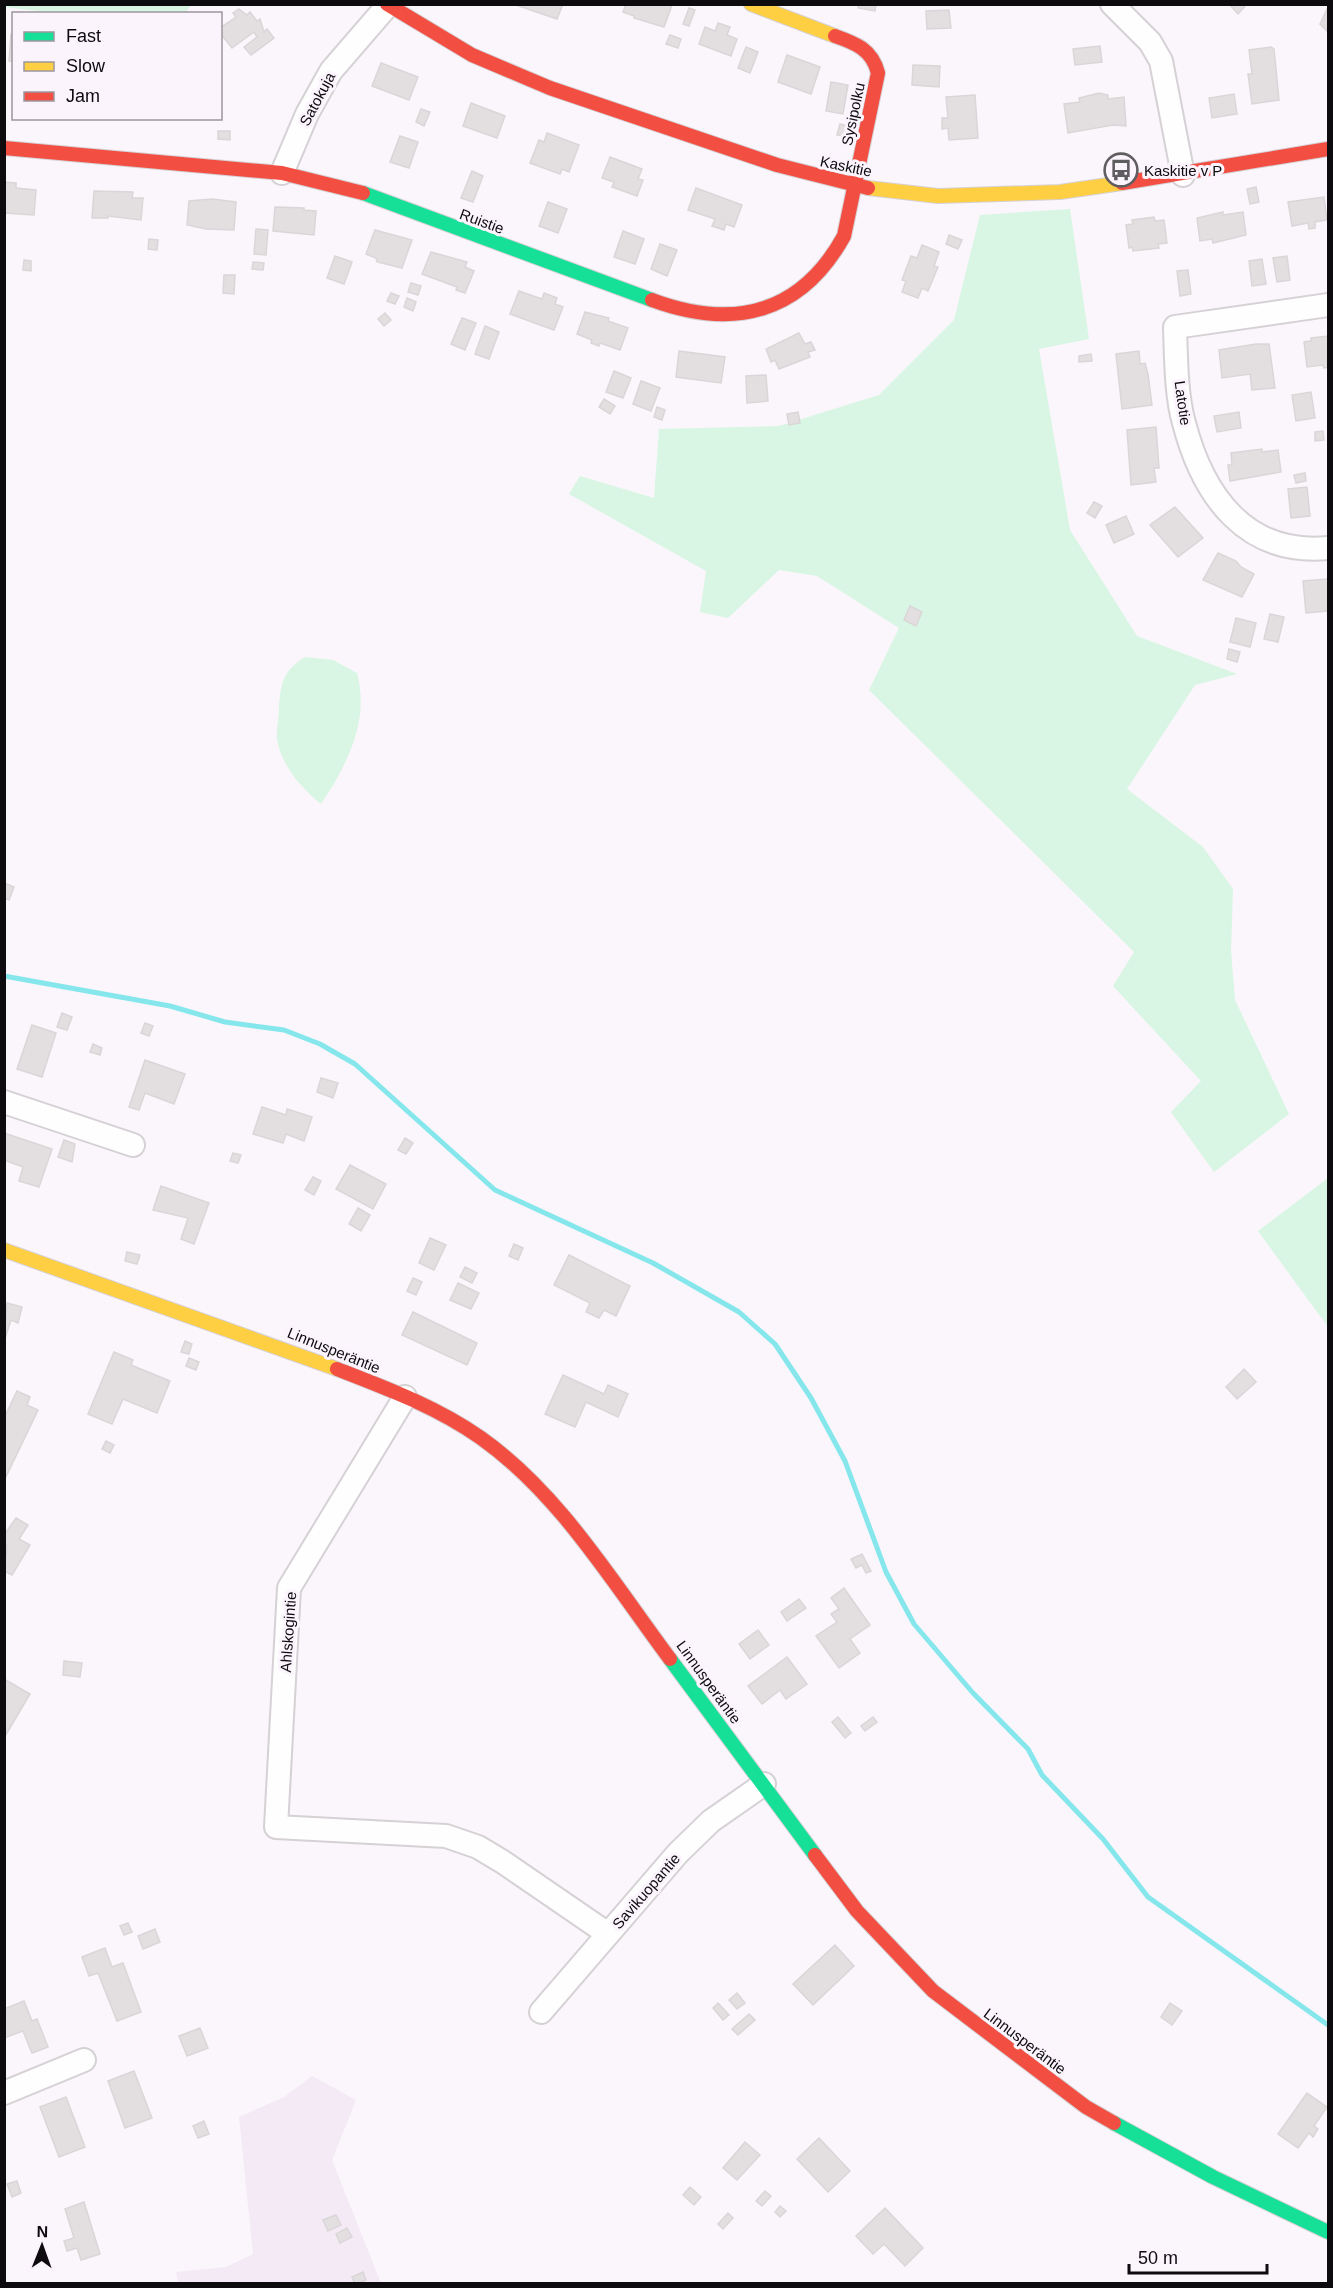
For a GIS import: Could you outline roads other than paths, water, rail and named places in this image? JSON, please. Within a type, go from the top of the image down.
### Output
[{"type":"street","name":"Sysipolku","points":[[751,4],[857,44],[870,52],[878,73],[858,168]]},
{"type":"street","points":[[1113,4],[1150,42],[1161,61],[1183,176]]},
{"type":"street","name":"Kaskitie","points":[[387,5],[472,55],[550,88],[777,165],[855,187],[938,196],[1000,196],[1084,190],[1183,176],[1287,154],[1329,149]]},
{"type":"street","name":"Satokuja","points":[[282,173],[307,114],[331,70],[387,5]]},
{"type":"street","name":"Ruistie","points":[[4,148],[282,173],[366,194],[684,312],[707,315],[760,311],[786,300],[822,273],[836,256],[844,236],[858,168]]},
{"type":"street","name":"Latotie","points":[[1329,305],[1175,327],[1183,422],[1200,470],[1218,502],[1248,531],[1280,545],[1312,549],[1329,548]]},
{"type":"street","points":[[4,1102],[134,1145]]},
{"type":"street","name":"Linnusperäntie","points":[[4,1251],[268,1342],[405,1397],[441,1414],[478,1436],[517,1466],[565,1518],[857,1911],[933,1991],[1086,2107],[1213,2177],[1294,2218],[1329,2232]]},
{"type":"street","name":"Ahlskogintie","points":[[405,1397],[289,1588],[276,1827],[447,1836],[478,1847],[503,1862],[608,1934]]},
{"type":"street","name":"Savikuopantie","points":[[541,2012],[678,1853],[702,1829],[764,1784]]},
{"type":"street","points":[[4,2093],[84,2060]]},
{"type":"waterway","points":[[4,976],[170,1006],[225,1022],[284,1030],[320,1044],[355,1064],[495,1190],[653,1263],[739,1312],[775,1344],[811,1398],[845,1461],[886,1572],[914,1624],[973,1693],[1028,1749],[1042,1775],[1103,1839],[1148,1897],[1328,2025]]},
{"type":"place","name":"Kaskitie v P","points":[[1121,170]]}]
